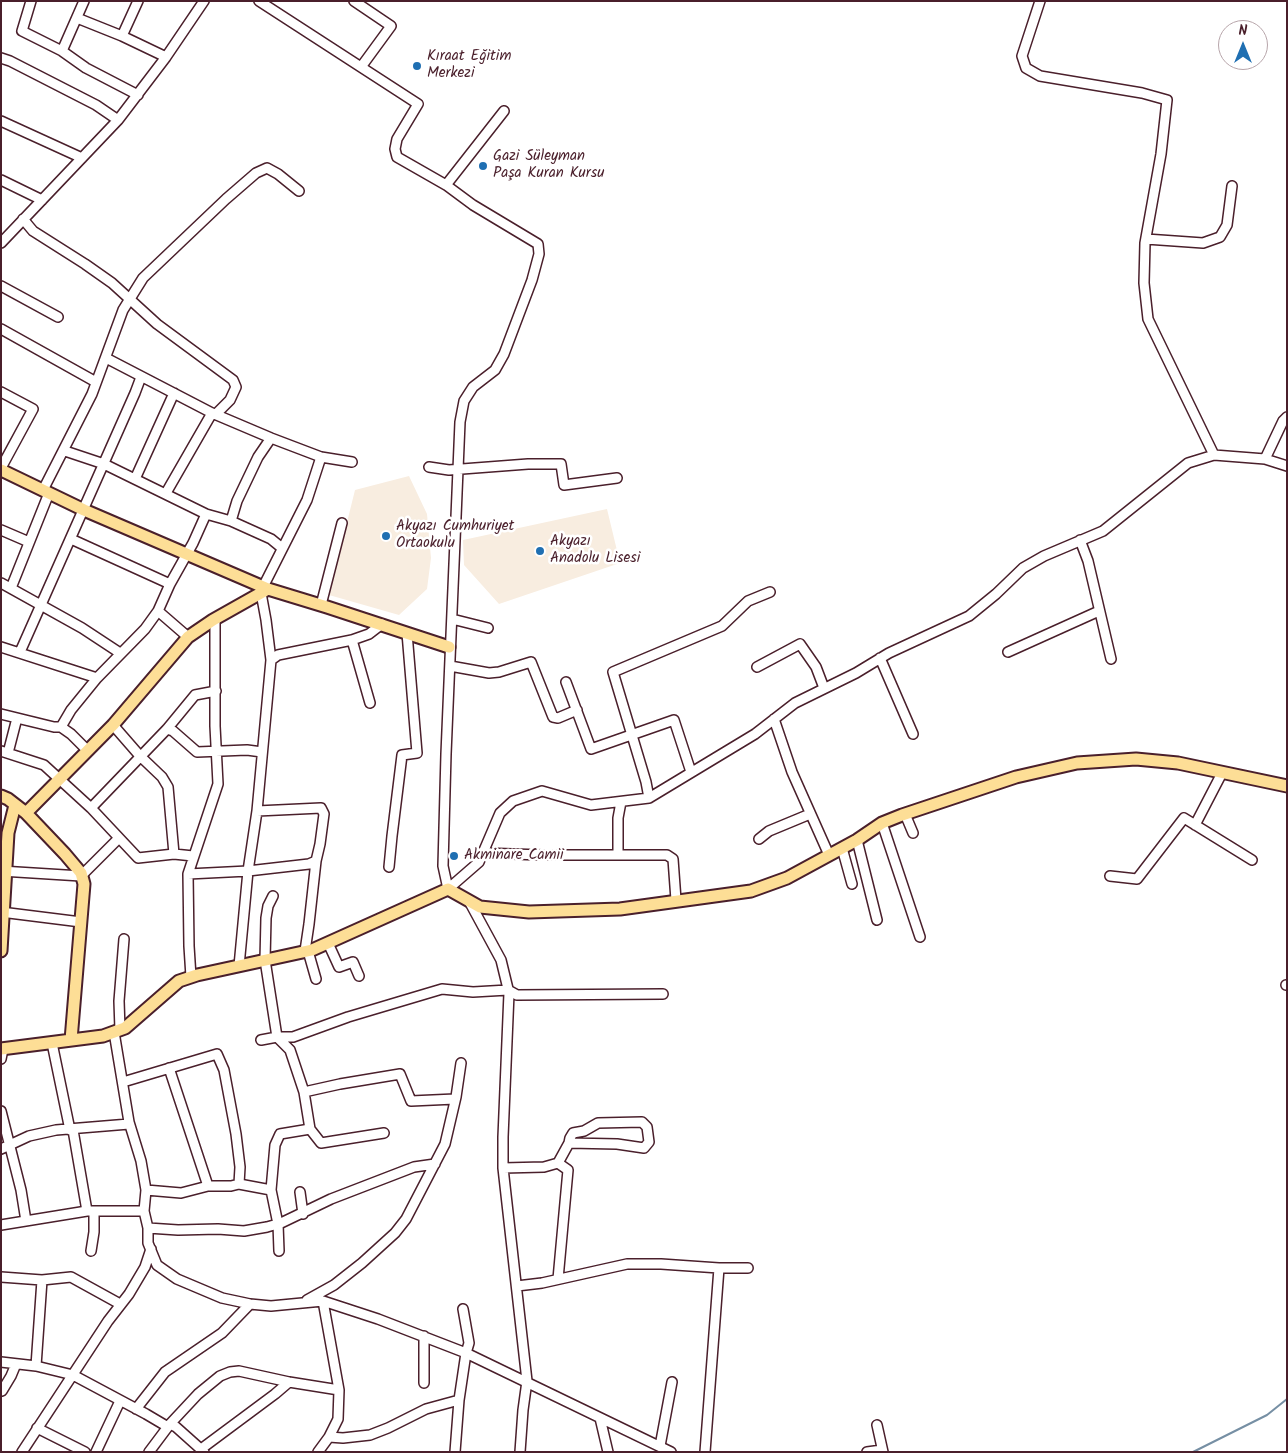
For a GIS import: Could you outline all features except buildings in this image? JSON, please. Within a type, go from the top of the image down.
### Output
[{"type":"main road","points":[[1,469],[84,510],[264,590],[321,605],[449,647]]},
{"type":"main road","points":[[26,813],[113,726],[188,638],[215,619],[264,590]]},
{"type":"main road","points":[[2,1052],[103,1036],[117,1031],[125,1028],[179,981],[306,951],[448,889],[480,907],[529,912],[620,909],[750,891],[787,878],[857,840],[882,824],[905,814],[1016,777],[1077,763],[1136,759],[1178,763],[1287,786]]},
{"type":"main road","points":[[1,796],[26,813],[64,854],[81,876],[84,884],[71,1040]]},
{"type":"main road","points":[[1,951],[5,833],[15,805]]},
{"type":"street","points":[[31,1],[22,31],[62,51],[86,68],[138,95]]},
{"type":"street","points":[[62,51],[84,1]]},
{"type":"street","points":[[122,36],[138,1]]},
{"type":"street","points":[[1,242],[118,120],[166,57],[204,1]]},
{"type":"street","points":[[259,1],[418,104],[397,139],[395,149],[397,157],[446,185],[473,205],[538,244],[539,254],[532,280],[504,354],[495,370],[473,387],[464,402],[460,422],[452,619],[449,647],[444,866],[448,889]]},
{"type":"street","points":[[354,1],[391,26],[361,67]]},
{"type":"street","points":[[1040,1],[1022,56],[1026,68],[1040,76],[1167,100],[1161,154],[1146,238],[1144,282],[1148,318],[1214,455]]},
{"type":"street","points":[[77,18],[122,36],[166,57]]},
{"type":"street","points":[[1,58],[96,105],[118,120]]},
{"type":"street","points":[[446,185],[504,111]]},
{"type":"street","points":[[1,121],[82,158]]},
{"type":"street","points":[[11,588],[46,492],[96,382],[123,310],[143,278],[226,199],[256,174],[267,168],[299,190]]},
{"type":"street","points":[[1,180],[42,200]]},
{"type":"street","points":[[1146,238],[1203,243],[1220,237],[1227,225],[1232,186]]},
{"type":"street","points":[[23,220],[33,231],[112,283],[157,324],[233,380],[236,387],[230,400],[214,414],[166,493]]},
{"type":"street","points":[[1,286],[58,316]]},
{"type":"street","points":[[1,329],[96,382]]},
{"type":"street","points":[[106,358],[214,414],[321,457],[352,462]]},
{"type":"street","points":[[20,652],[141,377]]},
{"type":"street","points":[[1,392],[33,409],[1,469]]},
{"type":"street","points":[[135,478],[174,392]]},
{"type":"street","points":[[1265,460],[1283,421],[1287,417]]},
{"type":"street","points":[[230,521],[237,501],[258,457],[271,438]]},
{"type":"street","points":[[64,450],[104,464],[206,514],[230,521],[271,539],[282,548]]},
{"type":"street","points":[[448,889],[479,862],[500,813],[513,801],[542,791],[591,805],[649,798],[755,734],[795,702],[856,673],[880,658],[969,616],[1023,568],[1044,556],[1103,531],[1188,463],[1214,455],[1265,460],[1287,466]]},
{"type":"street","points":[[239,966],[248,871],[257,811],[271,660],[264,590],[282,548],[307,500],[321,457]]},
{"type":"street","points":[[429,467],[457,470],[528,464],[561,464],[564,485],[617,478]]},
{"type":"street","points":[[60,727],[97,678],[114,663],[120,653],[145,629],[158,611],[206,514]]},
{"type":"street","points":[[321,605],[342,523]]},
{"type":"street","points":[[1,530],[29,542]]},
{"type":"street","points":[[71,539],[170,584]]},
{"type":"street","points":[[1080,540],[1088,561],[1111,659]]},
{"type":"street","points":[[1,583],[82,628],[120,653]]},
{"type":"street","points":[[649,798],[646,782],[613,672],[722,626],[748,601],[770,592]]},
{"type":"street","points":[[158,611],[188,638]]},
{"type":"street","points":[[1008,652],[1099,611]]},
{"type":"street","points":[[191,977],[188,946],[188,874],[218,784],[214,657],[215,619]]},
{"type":"street","points":[[452,619],[488,628]]},
{"type":"street","points":[[271,660],[278,655],[352,640],[369,634],[382,624]]},
{"type":"street","points":[[390,867],[402,755],[417,754],[407,633]]},
{"type":"street","points":[[352,640],[370,703]]},
{"type":"street","points":[[757,667],[800,644],[816,667],[824,688]]},
{"type":"street","points":[[1,647],[97,678]]},
{"type":"street","points":[[880,658],[913,734]]},
{"type":"street","points":[[450,666],[499,672],[531,662],[553,717],[558,718],[577,710]]},
{"type":"street","points":[[566,682],[591,749],[674,720],[692,772]]},
{"type":"street","points":[[90,808],[167,729],[195,695],[216,691]]},
{"type":"street","points":[[1,714],[60,727],[71,734],[87,750]]},
{"type":"street","points":[[17,718],[4,752],[44,765],[90,808],[138,858],[174,854],[193,856]]},
{"type":"street","points":[[774,719],[792,772],[828,855]]},
{"type":"street","points":[[113,726],[162,777],[168,787],[174,854]]},
{"type":"street","points":[[167,729],[173,731],[197,752],[247,750],[262,752]]},
{"type":"street","points":[[1196,825],[1222,773]]},
{"type":"street","points":[[618,854],[618,818],[621,802]]},
{"type":"street","points":[[257,811],[321,808],[324,814],[316,861],[306,951],[316,979]]},
{"type":"street","points":[[759,839],[769,831],[810,814]]},
{"type":"street","points":[[905,814],[913,833]]},
{"type":"street","points":[[1110,876],[1137,879],[1184,818],[1252,860]]},
{"type":"street","points":[[882,824],[920,937]]},
{"type":"street","points":[[3,871],[81,876],[119,838]]},
{"type":"street","points":[[857,840],[876,920]]},
{"type":"street","points":[[842,848],[852,884]]},
{"type":"street","points":[[483,853],[666,855],[673,859],[676,900]]},
{"type":"street","points":[[188,874],[248,871],[309,864],[316,861]]},
{"type":"street","points":[[273,896],[268,906],[266,918],[265,960],[277,1037],[290,1050],[304,1092],[310,1129],[321,1143],[384,1133]]},
{"type":"street","points":[[469,901],[500,960],[508,990],[503,1137],[504,1168],[527,1382],[520,1452]]},
{"type":"street","points":[[2,912],[81,922]]},
{"type":"street","points":[[124,939],[117,1031],[129,1124],[141,1161],[146,1190],[144,1211],[148,1228],[148,1243],[157,1265],[178,1279],[222,1298],[250,1304],[272,1306],[323,1301],[378,1319],[466,1353],[671,1452]]},
{"type":"street","points":[[328,943],[339,966],[353,962],[360,976]]},
{"type":"street","points":[[261,1040],[293,1037],[348,1017],[442,989],[473,992],[508,990],[517,995],[663,994]]},
{"type":"street","points":[[52,1043],[94,1232],[91,1251]]},
{"type":"street","points":[[123,1082],[217,1054],[224,1070],[236,1134],[240,1167],[238,1184]]},
{"type":"street","points":[[305,1302],[334,1285],[348,1274],[395,1233],[406,1219],[445,1144],[461,1063]]},
{"type":"street","points":[[169,1068],[208,1186]]},
{"type":"street","points":[[304,1092],[400,1074],[411,1101],[455,1099]]},
{"type":"street","points":[[1,1111],[5,1146],[21,1190],[26,1221]]},
{"type":"street","points":[[504,1168],[544,1167],[558,1163],[570,1143],[573,1133],[584,1131],[598,1123],[642,1122],[647,1127],[649,1142],[644,1148],[617,1144],[570,1143]]},
{"type":"street","points":[[5,1146],[29,1136],[56,1130],[129,1124]]},
{"type":"street","points":[[279,1251],[278,1224],[271,1190],[274,1145],[280,1134],[310,1129]]},
{"type":"street","points":[[558,1163],[568,1170],[558,1279]]},
{"type":"street","points":[[148,1228],[244,1231],[278,1224],[331,1200],[414,1167],[435,1164]]},
{"type":"street","points":[[146,1190],[181,1193],[208,1186],[238,1184],[271,1190]]},
{"type":"street","points":[[300,1192],[303,1214]]},
{"type":"street","points":[[1,1225],[90,1211],[144,1211]]},
{"type":"street","points":[[22,1452],[120,1304],[129,1294],[145,1267],[151,1249]]},
{"type":"street","points":[[517,1286],[627,1264],[748,1268]]},
{"type":"street","points":[[705,1452],[719,1268]]},
{"type":"street","points":[[1,1277],[42,1280],[71,1277],[120,1304]]},
{"type":"street","points":[[36,1366],[42,1280]]},
{"type":"street","points":[[318,1452],[329,1437],[338,1419],[339,1390],[323,1301]]},
{"type":"street","points":[[136,1408],[165,1372],[222,1333],[250,1304]]},
{"type":"street","points":[[455,1452],[459,1400],[469,1343],[463,1309]]},
{"type":"street","points":[[424,1336],[424,1383]]},
{"type":"street","points":[[1,1362],[36,1366],[73,1375],[169,1426],[176,1427],[202,1450],[289,1382]]},
{"type":"street","points":[[2,1391],[16,1364]]},
{"type":"street","points":[[151,1451],[169,1426],[198,1394],[220,1376],[230,1372],[238,1371],[339,1390]]},
{"type":"street","points":[[660,1446],[672,1382]]},
{"type":"street","points":[[329,1437],[343,1438],[370,1434],[388,1428],[426,1409],[459,1400]]},
{"type":"street","points":[[96,1452],[120,1401]]},
{"type":"street","points":[[600,1418],[608,1452]]},
{"type":"street","points":[[867,1452],[882,1451],[877,1425]]},
{"type":"street","points":[[37,1428],[84,1452]]},
{"type":"shaded area","name":"Akyazı Cumhuriyet Ortaokulu","points":[[409,476],[427,514],[431,558],[427,589],[399,615],[329,595],[355,490]]},
{"type":"shaded area","name":"Akyazı Anadolu Lisesi","points":[[607,509],[620,563],[499,604],[464,565],[463,540]]},
{"type":"waterway","points":[[1193,1452],[1267,1415],[1287,1399]]},
{"type":"place","name":"Kıraat Eğitim Merkezi","points":[[417,66]]},
{"type":"place","name":"Gazi Süleyman Paşa Kuran Kursu","points":[[483,166]]},
{"type":"place","name":"Akyazı Cumhuriyet Ortaokulu","points":[[386,536]]},
{"type":"place","name":"Akyazı Anadolu Lisesi","points":[[540,551]]},
{"type":"place","name":"Akminare Camii","points":[[454,856]]}]
